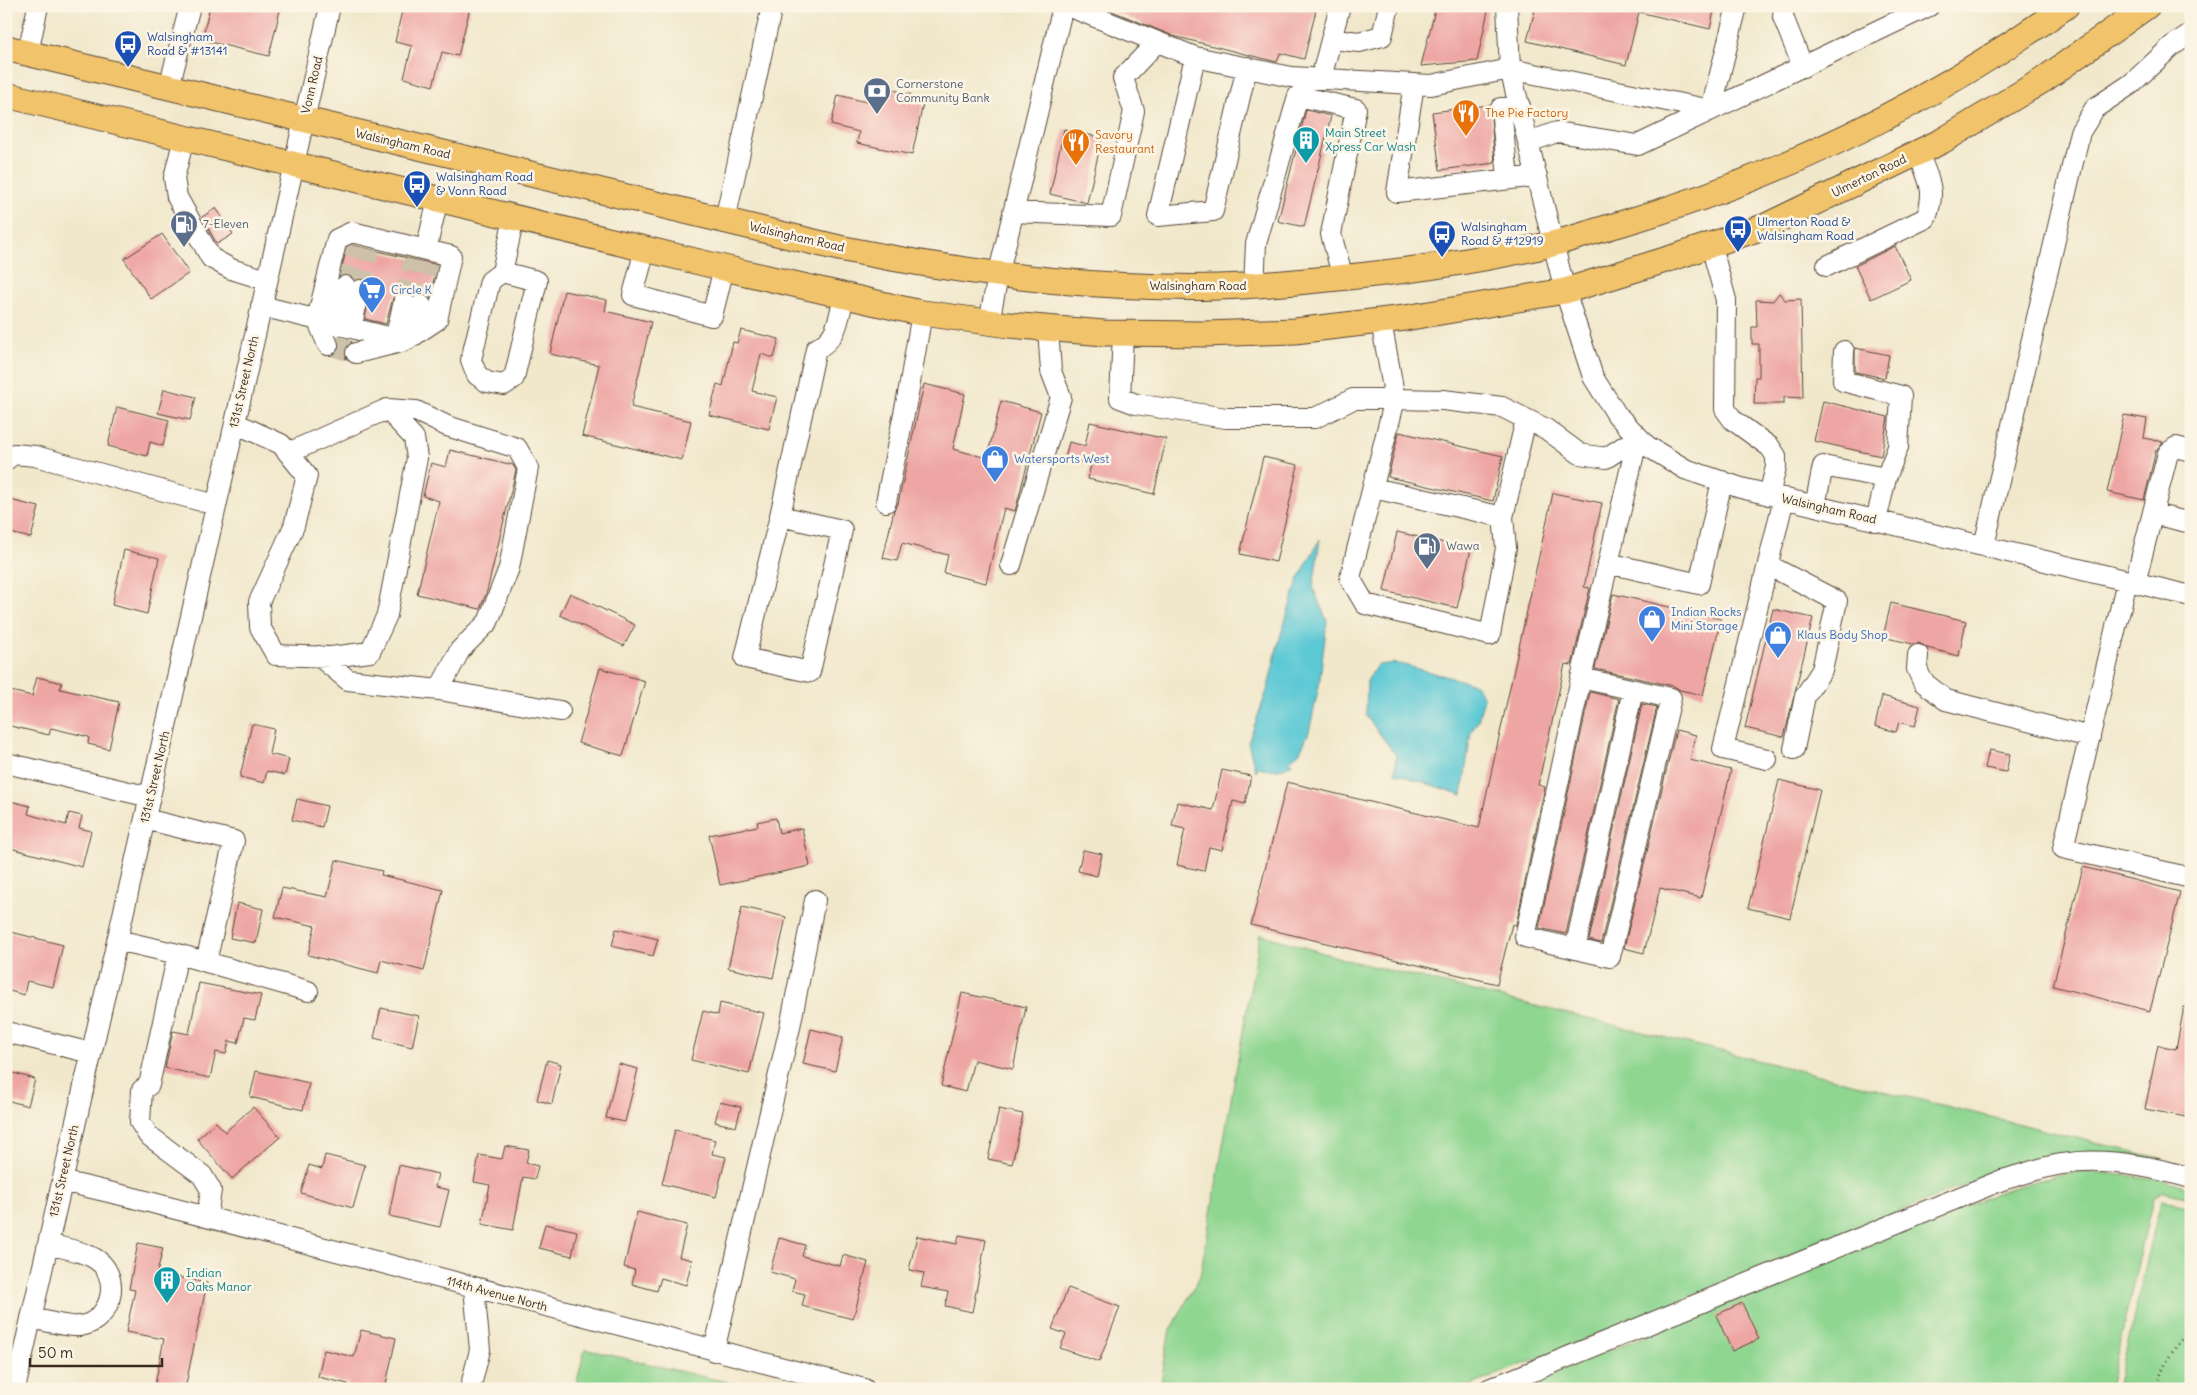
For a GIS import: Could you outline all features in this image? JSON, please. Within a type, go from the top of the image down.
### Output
[{"type":"main road","points":[[1554,243],[1676,207],[1794,162],[1922,99],[2023,37],[2066,6]]},
{"type":"main road","name":"Ulmerton Road","points":[[1564,291],[1766,226],[1942,141],[2043,80],[2146,6]]},
{"type":"main road","name":"Walsingham Road","points":[[17,51],[912,263],[998,276],[1086,284],[1169,288],[1254,286],[1343,278],[1453,263],[1554,243]]},
{"type":"main road","points":[[6,95],[844,296],[922,313],[989,322],[1048,329],[1123,334],[1296,331],[1381,321],[1564,291]]},
{"type":"street","points":[[17,51],[38,6]]},
{"type":"street","points":[[169,87],[190,6]]},
{"type":"street","name":"Vonn Road","points":[[293,164],[330,6]]},
{"type":"street","points":[[725,220],[772,6]]},
{"type":"street","points":[[989,322],[998,276],[1063,6]]},
{"type":"street","points":[[1068,6],[1194,56],[1291,77],[1430,85],[1510,69],[1711,110]]},
{"type":"street","points":[[1321,78],[1333,39],[1340,6]]},
{"type":"street","points":[[1333,39],[1359,42],[1382,36],[1389,6]]},
{"type":"street","points":[[1507,6],[1510,69],[1554,243]]},
{"type":"street","points":[[1711,110],[1737,6]]},
{"type":"street","points":[[1784,6],[1782,17],[1803,67]]},
{"type":"street","points":[[1529,142],[1557,132],[1638,145],[1929,6]]},
{"type":"street","points":[[1984,546],[2080,132],[2095,108],[2131,84],[2172,46],[2191,33]]},
{"type":"street","points":[[1013,212],[1111,216],[1134,112],[1123,78],[1157,42]]},
{"type":"street","points":[[1194,56],[1158,216],[1213,211],[1247,67]]},
{"type":"street","points":[[1344,106],[1346,80]]},
{"type":"street","points":[[1414,84],[1397,192],[1537,176]]},
{"type":"street","points":[[1254,286],[1256,244],[1298,96],[1356,109],[1331,234],[1343,278]]},
{"type":"street","points":[[1508,178],[1501,108],[1520,106]]},
{"type":"street","points":[[184,138],[174,178],[177,197],[211,258],[232,269],[267,280]]},
{"type":"street","points":[[1827,266],[1926,218],[1932,203],[1933,192],[1918,152]]},
{"type":"street","name":"131st Street North","points":[[15,1389],[293,164]]},
{"type":"street","points":[[424,255],[438,199]]},
{"type":"street","points":[[502,272],[537,281],[514,378],[504,385],[487,382],[477,375],[471,360],[490,281],[502,272],[514,218]]},
{"type":"street","points":[[335,324],[337,239],[352,232],[363,241],[424,255],[451,256],[437,320],[405,338],[356,353]]},
{"type":"street","name":"Walsingham Road","points":[[1554,243],[1564,291],[1593,377],[1617,415],[1638,437],[1647,446],[1685,469],[1776,497],[2191,596]]},
{"type":"street","points":[[1711,245],[1726,300],[1725,410],[1733,420],[1770,447],[1776,456],[1776,497],[1768,565],[1723,749],[1767,759]]},
{"type":"street","points":[[644,249],[633,295],[712,316],[724,268]]},
{"type":"street","points":[[328,346],[335,324],[352,288]]},
{"type":"street","points":[[780,516],[842,530],[810,672],[745,658],[780,516],[816,349],[825,344],[834,335],[844,296]]},
{"type":"street","points":[[405,338],[413,303]]},
{"type":"street","points":[[261,306],[335,324],[405,338]]},
{"type":"street","points":[[886,502],[922,313]]},
{"type":"street","points":[[1381,321],[1395,399],[1350,578],[1365,604],[1490,635],[1506,548],[1503,516],[1526,419]]},
{"type":"street","points":[[1012,565],[1061,397],[1051,371],[1048,329]]},
{"type":"street","points":[[1123,334],[1120,398],[1136,404],[1226,418],[1315,418],[1353,399],[1443,400],[1502,407],[1546,429],[1580,454],[1606,458],[1638,437]]},
{"type":"street","points":[[1844,351],[1843,381],[1901,396],[1898,447],[1886,478],[1876,520]]},
{"type":"street","points":[[235,423],[280,444],[307,476],[294,526],[259,602],[260,627],[276,655],[319,656],[370,652],[387,615],[417,458],[414,438],[387,409]]},
{"type":"street","points":[[288,453],[387,409],[416,411],[447,426],[517,448],[528,468],[509,568],[488,622],[460,650],[438,690]]},
{"type":"street","points":[[1581,678],[1671,698],[1610,957],[1525,937],[1581,678],[1638,437]]},
{"type":"street","points":[[2191,451],[2176,447],[2168,453],[2153,514],[2131,582],[2090,736],[2063,848],[2191,878]]},
{"type":"street","points":[[6,460],[14,454],[35,456],[216,505]]},
{"type":"street","points":[[1815,506],[1822,466],[1886,478]]},
{"type":"street","points":[[1608,563],[1699,584],[1722,481]]},
{"type":"street","points":[[1373,488],[1503,516]]},
{"type":"street","points":[[2153,514],[2191,523]]},
{"type":"street","points":[[1768,565],[1837,601],[1822,670],[1805,696],[1794,749]]},
{"type":"street","points":[[1918,655],[1917,669],[1923,682],[1946,700],[2090,736]]},
{"type":"street","points":[[319,656],[348,680],[438,690],[560,711]]},
{"type":"street","points":[[1575,949],[1633,690]]},
{"type":"street","points":[[6,763],[150,797]]},
{"type":"street","points":[[145,819],[234,841],[206,962]]},
{"type":"street","points":[[714,1351],[790,1027],[815,900]]},
{"type":"street","points":[[117,940],[178,954],[308,990]]},
{"type":"street","points":[[178,954],[149,1084],[142,1090],[140,1122],[148,1135],[202,1175],[211,1190],[207,1217]]},
{"type":"street","points":[[6,1032],[91,1053]]},
{"type":"street","points":[[1489,1389],[2002,1180],[2061,1164],[2094,1162],[2162,1169],[2191,1178]]},
{"type":"street","name":"114th Avenue North","points":[[62,1181],[130,1197],[864,1389]]},
{"type":"street","points":[[31,1318],[80,1326],[99,1318],[110,1303],[111,1283],[105,1269],[93,1257],[48,1244]]},
{"type":"street","points":[[470,1389],[480,1350],[474,1288]]},
{"type":"path","points":[[2156,1389],[2172,1350],[2191,1328]]},
{"type":"green space","points":[[1260,934],[1347,960],[2163,1159],[2095,1151],[2061,1154],[1999,1171],[1462,1389],[1160,1389],[1169,1334],[1200,1276]]},
{"type":"green space","points":[[2093,1172],[2160,1179],[2191,1189],[2191,1198],[2163,1192],[2153,1198],[2109,1389],[1515,1389],[2004,1190],[2062,1174]]},
{"type":"green space","points":[[2161,1200],[2191,1207],[2191,1389],[2117,1389]]},
{"type":"green space","points":[[585,1349],[756,1389],[575,1389]]},
{"type":"water","points":[[1320,539],[1313,588],[1327,621],[1319,686],[1309,732],[1300,752],[1289,761],[1293,763],[1276,769],[1266,769],[1258,766],[1256,772],[1248,743],[1268,688],[1278,644],[1298,580]]},
{"type":"water","points":[[1396,663],[1475,684],[1484,698],[1478,721],[1471,732],[1462,795],[1395,773],[1396,755],[1366,716],[1367,681],[1377,665]]},
{"type":"building","points":[[210,6],[281,6],[269,56],[202,40]]},
{"type":"building","points":[[403,6],[460,6],[470,8],[458,56],[442,52],[433,86],[404,78],[412,46],[395,42]]},
{"type":"building","points":[[1100,6],[1317,6],[1304,59],[1280,53],[1277,62],[1173,36]]},
{"type":"building","points":[[1436,6],[1489,6],[1477,61],[1421,66]]},
{"type":"building","points":[[1536,6],[1715,6],[1710,29],[1639,12],[1626,65],[1527,41]]},
{"type":"building","name":"Cornerstone Community Bank","points":[[883,87],[912,95],[911,101],[923,104],[912,155],[857,143],[859,132],[831,125],[838,95],[866,102],[869,92],[882,95]]},
{"type":"building","name":"The Pie Factory","points":[[1490,105],[1495,163],[1440,170],[1432,112]]},
{"type":"building","name":"Main Street Xpress Car Wash","points":[[1306,110],[1331,116],[1304,227],[1278,221]]},
{"type":"building","name":"Savory Restaurant","points":[[1064,129],[1102,138],[1087,203],[1050,194]]},
{"type":"building","points":[[216,208],[233,234],[217,244],[202,217]]},
{"type":"building","points":[[162,234],[189,273],[151,299],[124,259]]},
{"type":"building","points":[[352,245],[437,265],[430,297],[423,293],[414,296],[407,290],[400,290],[393,298],[386,324],[365,319],[371,286],[363,279],[355,280],[348,275],[340,275],[347,247]]},
{"type":"building","points":[[1895,246],[1911,280],[1871,299],[1855,266]]},
{"type":"building","points":[[564,291],[607,300],[605,311],[651,322],[631,407],[691,421],[682,460],[582,436],[599,365],[550,354]]},
{"type":"building","points":[[1779,293],[1785,300],[1801,299],[1803,398],[1784,397],[1784,404],[1754,404],[1755,377],[1759,377],[1759,344],[1752,344],[1752,327],[1757,327],[1756,300],[1773,301]]},
{"type":"building","points":[[741,330],[779,339],[774,358],[761,354],[752,391],[777,397],[769,429],[709,415],[717,384],[723,386],[733,342],[737,343]]},
{"type":"building","points":[[338,338],[352,342],[345,349],[346,359],[333,356],[340,347]]},
{"type":"building","points":[[1855,348],[1889,355],[1885,378],[1855,372]]},
{"type":"building","points":[[924,384],[965,394],[953,449],[987,458],[1001,401],[1041,412],[1015,511],[1004,508],[986,583],[944,573],[948,555],[902,543],[897,561],[883,558],[894,510],[898,504]]},
{"type":"building","points":[[164,389],[196,397],[190,420],[158,413]]},
{"type":"building","points":[[1823,401],[1888,417],[1881,456],[1814,441]]},
{"type":"building","points":[[117,407],[169,420],[163,446],[150,442],[147,456],[108,446]]},
{"type":"building","points":[[2124,415],[2147,419],[2144,438],[2163,442],[2156,450],[2144,500],[2107,492]]},
{"type":"building","points":[[1090,422],[1166,439],[1154,494],[1088,479],[1091,464],[1065,458],[1069,442],[1085,446]]},
{"type":"building","points":[[1399,432],[1503,456],[1493,501],[1388,477]]},
{"type":"building","points":[[450,450],[513,465],[516,470],[487,591],[480,609],[417,594],[439,501],[423,496],[431,463],[446,467]]},
{"type":"building","points":[[1263,457],[1298,465],[1276,562],[1240,554]]},
{"type":"building","points":[[1553,493],[1602,503],[1584,587],[1590,588],[1572,665],[1565,664],[1538,785],[1545,787],[1516,925],[1512,924],[1497,984],[1251,925],[1287,782],[1479,828]]},
{"type":"building","points":[[6,499],[39,507],[31,538],[6,532]]},
{"type":"building","name":"Wawa","points":[[1397,532],[1471,549],[1457,608],[1384,591]]},
{"type":"building","points":[[124,550],[159,558],[147,614],[112,605]]},
{"type":"building","points":[[570,593],[635,625],[624,646],[560,615]]},
{"type":"building","points":[[1613,594],[1721,619],[1703,695],[1680,690],[1674,686],[1595,669]]},
{"type":"building","points":[[1891,603],[1966,621],[1959,656],[1927,648],[1919,643],[1913,644],[1883,637]]},
{"type":"building","points":[[1773,609],[1813,618],[1784,737],[1745,728]]},
{"type":"building","points":[[600,668],[645,681],[623,756],[578,743]]},
{"type":"building","points":[[37,677],[62,683],[60,689],[119,702],[109,749],[88,744],[89,737],[51,728],[49,735],[6,725],[6,690],[32,696]]},
{"type":"building","points":[[1590,692],[1619,699],[1566,934],[1539,928]]},
{"type":"building","points":[[1882,696],[1920,706],[1915,726],[1899,722],[1896,732],[1875,726]]},
{"type":"building","points":[[1642,704],[1657,707],[1601,943],[1589,940]]},
{"type":"building","points":[[252,724],[274,729],[269,754],[289,759],[285,775],[267,771],[264,783],[240,777]]},
{"type":"building","points":[[1676,730],[1696,735],[1690,760],[1731,770],[1701,898],[1660,888],[1644,953],[1624,948]]},
{"type":"building","points":[[1989,750],[2010,754],[2006,772],[1985,768]]},
{"type":"building","points":[[1222,770],[1251,776],[1245,804],[1233,801],[1222,850],[1209,847],[1204,871],[1177,865],[1185,829],[1172,826],[1177,802],[1213,810]]},
{"type":"building","points":[[1779,780],[1820,790],[1790,918],[1748,908]]},
{"type":"building","points":[[297,799],[327,806],[322,827],[292,820]]},
{"type":"building","points":[[6,800],[30,806],[28,814],[66,825],[69,813],[82,816],[79,828],[91,831],[82,867],[6,847]]},
{"type":"building","points":[[776,818],[779,833],[802,828],[810,866],[720,885],[709,835],[758,826],[757,822]]},
{"type":"building","points":[[1083,850],[1102,854],[1097,876],[1078,871]]},
{"type":"building","points":[[336,860],[382,871],[381,875],[443,890],[424,971],[381,960],[378,973],[308,955],[315,926],[275,917],[282,888],[327,897]]},
{"type":"building","points":[[2083,867],[2180,892],[2150,1011],[2053,986]]},
{"type":"building","points":[[237,903],[263,909],[256,943],[230,938]]},
{"type":"building","points":[[742,907],[786,917],[773,978],[728,968]]},
{"type":"building","points":[[616,929],[658,939],[653,956],[612,946]]},
{"type":"building","points":[[11,932],[63,945],[53,987],[27,981],[24,995],[6,990],[6,953]]},
{"type":"building","points":[[199,983],[261,995],[255,1020],[244,1018],[238,1043],[229,1041],[226,1054],[216,1052],[210,1078],[165,1068],[173,1031],[189,1034]]},
{"type":"building","points":[[962,993],[1026,1007],[1013,1069],[974,1060],[966,1092],[941,1086]]},
{"type":"building","points":[[720,1003],[764,1013],[749,1074],[691,1060],[703,1011],[718,1015]]},
{"type":"building","points":[[2184,1007],[2191,1008],[2191,1118],[2145,1109],[2158,1045],[2176,1049]]},
{"type":"building","points":[[381,1008],[419,1016],[412,1047],[374,1038]]},
{"type":"building","points":[[811,1029],[843,1037],[835,1071],[803,1064]]},
{"type":"building","points":[[547,1060],[561,1064],[552,1104],[537,1100]]},
{"type":"building","points":[[619,1064],[638,1069],[625,1122],[606,1118]]},
{"type":"building","points":[[6,1071],[35,1079],[28,1106],[6,1100]]},
{"type":"building","points":[[256,1071],[309,1083],[303,1110],[250,1097]]},
{"type":"building","points":[[720,1102],[741,1107],[736,1127],[715,1122]]},
{"type":"building","points":[[253,1107],[280,1137],[232,1179],[197,1139],[216,1122],[225,1132]]},
{"type":"building","points":[[999,1109],[1023,1114],[1012,1164],[988,1159]]},
{"type":"building","points":[[675,1130],[715,1140],[712,1154],[726,1157],[716,1197],[662,1184]]},
{"type":"building","points":[[505,1146],[529,1150],[526,1163],[538,1166],[535,1179],[523,1177],[513,1230],[482,1224],[490,1185],[474,1182],[479,1155],[502,1159]]},
{"type":"building","points":[[325,1155],[365,1165],[353,1208],[301,1193],[309,1165],[322,1169]]},
{"type":"building","points":[[399,1165],[438,1174],[435,1187],[449,1190],[440,1227],[389,1216]]},
{"type":"building","points":[[637,1212],[687,1225],[679,1257],[692,1260],[686,1285],[661,1278],[657,1291],[632,1284],[635,1270],[624,1267]]},
{"type":"building","points":[[545,1224],[577,1231],[572,1256],[539,1248]]},
{"type":"building","points":[[959,1235],[986,1240],[972,1312],[945,1306],[948,1292],[921,1287],[924,1273],[909,1270],[917,1236],[957,1244]]},
{"type":"building","points":[[779,1238],[805,1245],[802,1256],[840,1266],[843,1255],[868,1262],[853,1319],[802,1306],[805,1294],[792,1291],[795,1279],[770,1272]]},
{"type":"building","name":"Indian Oaks Manor","points":[[138,1243],[163,1248],[157,1273],[207,1283],[185,1389],[154,1389],[164,1339],[126,1332],[135,1290],[129,1289]]},
{"type":"building","points":[[1068,1288],[1120,1307],[1099,1362],[1060,1348],[1066,1334],[1052,1329]]},
{"type":"building","points":[[1742,1303],[1759,1339],[1732,1351],[1716,1315]]},
{"type":"building","points":[[361,1330],[396,1338],[385,1389],[347,1389],[348,1384],[318,1377],[324,1350],[354,1357]]},
{"type":"tunnel","points":[[345,286],[355,246]]},
{"type":"tunnel","points":[[360,290],[369,249]]},
{"type":"tunnel","points":[[404,301],[414,260]]},
{"type":"tunnel","points":[[421,305],[431,264]]},
{"type":"tunnel","points":[[328,345],[356,353]]},
{"type":"place","name":"Walsingham Road & #13141","points":[[128,68]]},
{"type":"place","name":"Cornerstone Community Bank","points":[[877,115]]},
{"type":"place","name":"The Pie Factory","points":[[1466,137]]},
{"type":"place","name":"Main Street Xpress Car Wash","points":[[1306,164]]},
{"type":"place","name":"Savory Restaurant","points":[[1076,166]]},
{"type":"place","name":"Walsingham Road & Vonn Road","points":[[417,208]]},
{"type":"place","name":"7-Eleven","points":[[184,248]]},
{"type":"place","name":"Ulmerton Road & Walsingham Road","points":[[1738,253]]},
{"type":"place","name":"Walsingham Road & #12919","points":[[1442,258]]},
{"type":"place","name":"Circle K","points":[[372,314]]},
{"type":"place","name":"Watersports West","points":[[995,483]]},
{"type":"place","name":"Wawa","points":[[1427,570]]},
{"type":"place","name":"Indian Rocks Mini Storage","points":[[1652,643]]},
{"type":"place","name":"Klaus Body Shop","points":[[1778,659]]},
{"type":"place","name":"Indian Oaks Manor","points":[[167,1304]]}]
